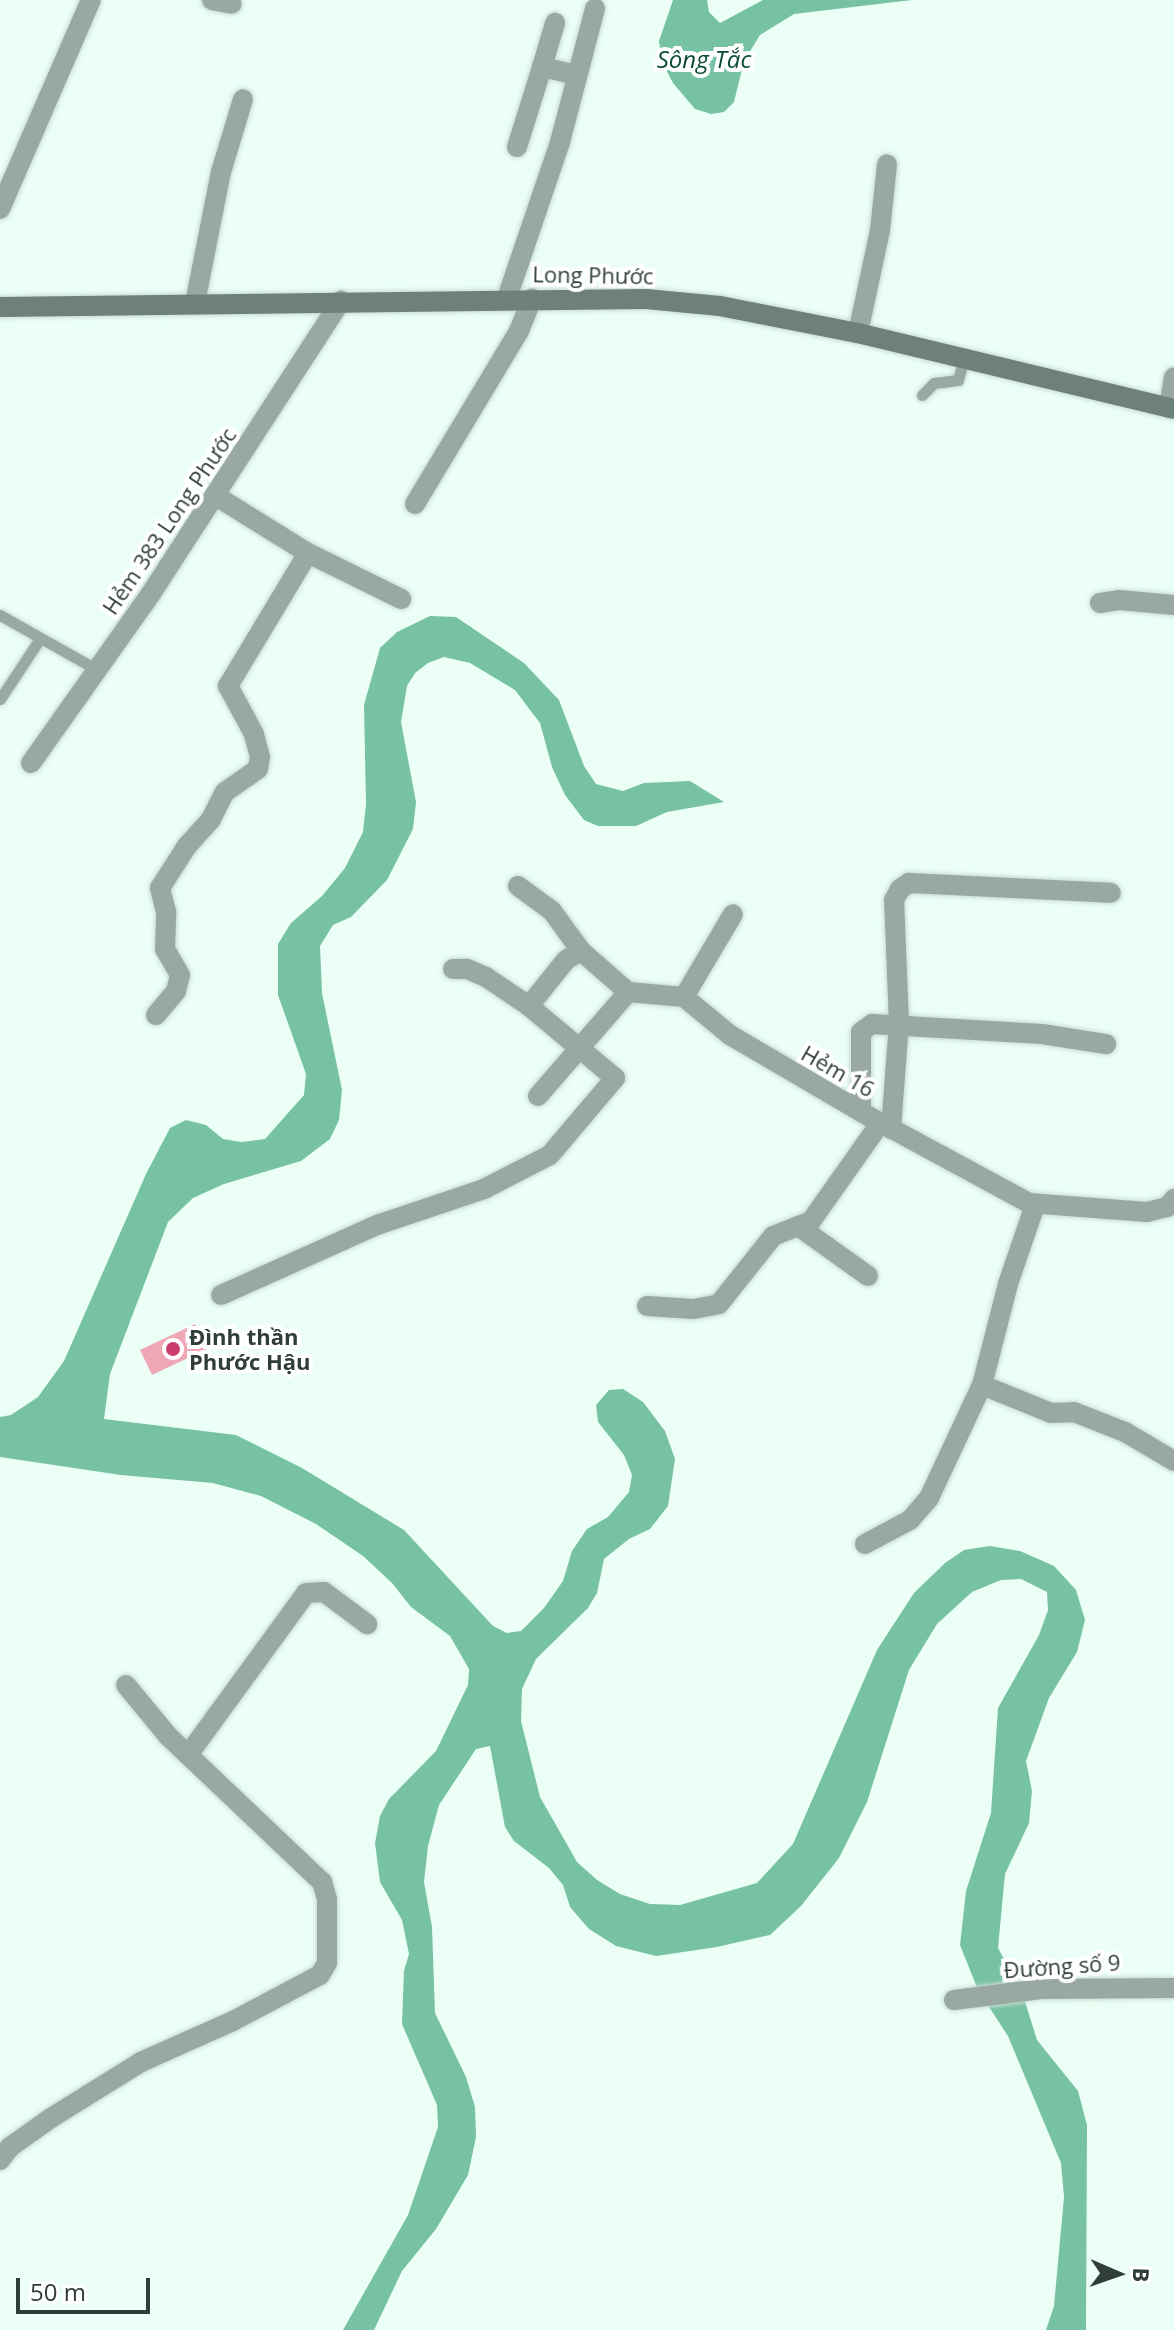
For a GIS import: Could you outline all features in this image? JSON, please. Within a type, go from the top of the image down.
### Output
[{"type":"street","points":[[0,209],[91,0]]},
{"type":"street","points":[[507,298],[560,142],[595,9]]},
{"type":"street","points":[[517,147],[555,23]]},
{"type":"street","points":[[542,67],[577,75]]},
{"type":"street","points":[[195,303],[221,172],[243,99]]},
{"type":"street","points":[[858,333],[880,230],[887,164]]},
{"type":"street","name":"Long Phước","points":[[0,307],[507,298],[646,299],[690,303],[858,333],[1172,408]]},
{"type":"street","points":[[415,504],[519,331],[532,298]]},
{"type":"street","name":"Hẻm 383 Long Phước","points":[[31,763],[216,496],[341,301]]},
{"type":"street","points":[[1172,408],[1174,377]]},
{"type":"street","points":[[216,496],[308,553],[401,599]]},
{"type":"street","points":[[156,1015],[176,991],[180,975],[165,949],[166,912],[160,888],[187,846],[211,819],[225,792],[258,769],[260,757],[254,734],[228,686],[308,553]]},
{"type":"street","points":[[1100,603],[1119,600],[1174,605]]},
{"type":"street","points":[[647,1306],[694,1309],[719,1304],[773,1236],[811,1221],[886,1126],[899,1023],[894,900],[900,889],[909,883],[1111,893]]},
{"type":"street","points":[[518,886],[552,911],[581,951],[628,992],[684,997],[733,914]]},
{"type":"street","points":[[529,1006],[566,960],[581,951]]},
{"type":"street","points":[[221,1295],[377,1225],[484,1189],[550,1155],[615,1078],[529,1006],[486,977],[467,969],[453,969]]},
{"type":"street","points":[[538,1096],[628,992]]},
{"type":"street","name":"Hẻm 16","points":[[684,997],[730,1035],[886,1126],[1035,1205],[1147,1212],[1167,1207],[1174,1199]]},
{"type":"street","points":[[861,1112],[861,1032],[872,1024],[899,1023],[1042,1034],[1106,1044]]},
{"type":"street","points":[[865,1544],[910,1520],[929,1498],[982,1385],[1008,1284],[1035,1205]]},
{"type":"street","points":[[798,1226],[868,1276]]},
{"type":"street","points":[[982,1385],[1051,1413],[1074,1412],[1125,1432],[1174,1461]]},
{"type":"street","points":[[188,1755],[306,1593],[324,1592],[367,1624]]},
{"type":"street","points":[[0,2160],[10,2147],[51,2118],[141,2062],[233,2021],[320,1975],[327,1963],[327,1899],[322,1882],[188,1755],[126,1685]]},
{"type":"street","name":"Đường số 9","points":[[963,1999],[1041,1989],[1174,1988]]},
{"type":"lane","points":[[922,395],[934,383],[958,380],[964,357]]},
{"type":"lane","points":[[0,615],[39,640],[49,639],[96,669]]},
{"type":"lane","points":[[0,699],[39,640]]},
{"type":"water","name":"Sông Tắc","points":[[673,0],[707,0],[709,12],[720,23],[763,0],[912,0],[794,14],[760,35],[744,61],[734,102],[724,112],[711,114],[695,109],[673,83],[662,62],[659,41]]},
{"type":"water","points":[[430,616],[456,617],[524,663],[559,700],[584,766],[596,784],[623,791],[644,783],[690,781],[724,802],[667,812],[636,826],[598,826],[584,820],[565,795],[552,767],[540,723],[515,690],[470,663],[444,657],[428,663],[415,673],[407,686],[401,722],[416,802],[413,829],[387,880],[351,917],[333,925],[320,946],[322,993],[342,1090],[339,1120],[330,1139],[301,1161],[224,1184],[193,1198],[168,1222],[110,1374],[104,1419],[236,1435],[302,1468],[404,1530],[493,1626],[507,1633],[521,1631],[544,1608],[563,1581],[572,1551],[587,1529],[608,1517],[629,1492],[632,1475],[624,1455],[598,1422],[596,1405],[609,1390],[623,1389],[643,1402],[665,1431],[675,1459],[668,1506],[650,1529],[629,1539],[604,1559],[597,1593],[588,1608],[536,1659],[522,1689],[521,1721],[540,1797],[577,1862],[597,1880],[620,1894],[650,1904],[680,1905],[757,1883],[793,1844],[877,1650],[914,1593],[945,1563],[964,1550],[990,1546],[1020,1551],[1054,1566],[1076,1590],[1085,1620],[1077,1652],[1049,1698],[1026,1761],[1032,1791],[1029,1823],[1005,1874],[998,1948],[1022,1992],[1037,2040],[1078,2091],[1087,2125],[1086,2330],[1046,2330],[1054,2306],[1064,2197],[1061,2163],[1008,2036],[978,1990],[960,1945],[966,1891],[991,1813],[998,1708],[1039,1635],[1048,1610],[1047,1592],[1021,1579],[1001,1580],[972,1592],[937,1624],[909,1670],[867,1802],[839,1858],[801,1906],[770,1935],[656,1956],[616,1946],[589,1929],[570,1907],[563,1885],[549,1868],[514,1841],[505,1827],[490,1746],[476,1749],[439,1805],[428,1846],[424,1882],[432,1927],[435,2013],[466,2077],[475,2107],[476,2137],[468,2175],[436,2229],[402,2271],[374,2330],[343,2330],[408,2215],[438,2127],[437,2105],[402,2024],[404,1971],[409,1954],[402,1920],[380,1882],[375,1843],[380,1816],[389,1799],[436,1751],[468,1685],[469,1669],[450,1636],[411,1607],[392,1583],[363,1556],[316,1524],[261,1496],[213,1483],[121,1475],[0,1457],[0,1417],[11,1415],[38,1397],[64,1361],[146,1174],[170,1128],[186,1120],[206,1125],[223,1139],[241,1142],[265,1139],[304,1095],[306,1074],[278,995],[278,944],[291,923],[322,896],[345,868],[363,832],[366,804],[364,705],[380,648],[397,632]]},
{"type":"building","name":"Đình thần Phước Hậu","points":[[195,1324],[207,1349],[152,1375],[140,1350]]},
{"type":"place","name":"Đình thần Phước Hậu","points":[[173,1349]]}]
